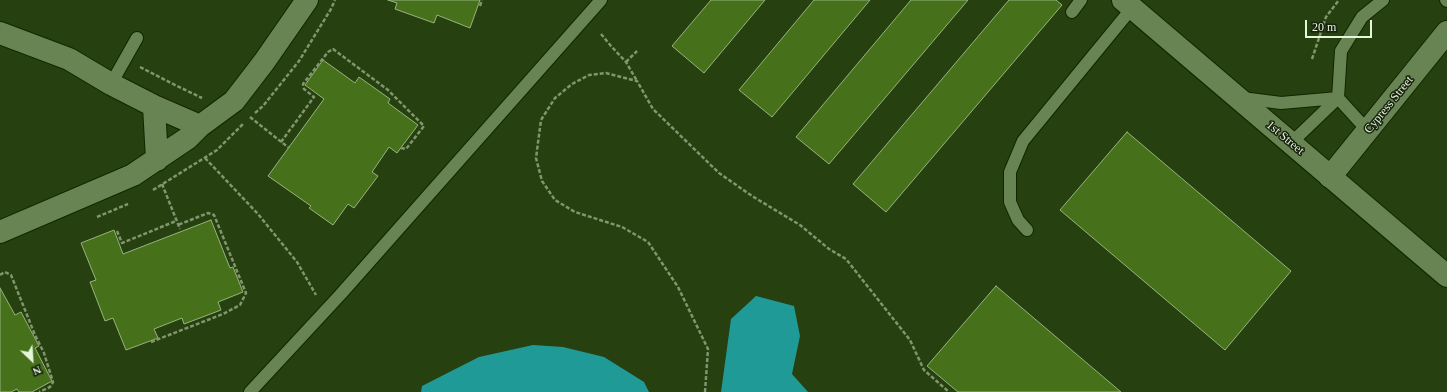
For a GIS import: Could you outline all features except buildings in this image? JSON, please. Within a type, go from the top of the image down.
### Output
[{"type":"street","points":[[0,232],[133,175],[188,138],[200,126],[234,100],[264,62],[307,0]]},
{"type":"street","name":"1st Street","points":[[1127,4],[1447,276]]},
{"type":"street","name":"Cypress Street","points":[[1330,177],[1447,32]]},
{"type":"street","points":[[0,33],[70,59],[111,84],[154,106],[200,126]]},
{"type":"street","points":[[154,106],[157,160]]},
{"type":"lane","points":[[250,392],[326,311],[601,0]]},
{"type":"lane","points":[[1072,12],[1081,0]]},
{"type":"lane","points":[[1291,143],[1338,98],[1341,51],[1362,16],[1383,0]]},
{"type":"lane","points":[[1027,230],[1018,220],[1010,202],[1010,172],[1023,141],[1127,4]]},
{"type":"lane","points":[[111,84],[137,38]]},
{"type":"lane","points":[[1238,98],[1282,103],[1338,98]]},
{"type":"lane","points":[[1338,98],[1368,131]]},
{"type":"path","points":[[480,6],[482,0]]},
{"type":"path","points":[[1312,59],[1326,17],[1340,0]]},
{"type":"path","points":[[601,34],[626,62],[653,109],[719,173],[752,196],[800,225],[829,249],[846,259],[869,286],[910,340],[924,370],[948,392]]},
{"type":"path","points":[[281,142],[314,97],[304,89],[303,84],[328,52],[333,49],[388,90],[424,126],[406,149],[401,148]]},
{"type":"path","points":[[626,62],[636,51]]},
{"type":"path","points":[[138,65],[175,86],[201,98],[209,96]]},
{"type":"path","points":[[637,81],[606,73],[589,75],[572,84],[555,98],[541,120],[536,158],[542,181],[555,200],[575,212],[622,227],[648,242],[678,287],[708,349],[705,392]]},
{"type":"path","points":[[250,117],[289,148]]},
{"type":"path","points":[[204,158],[258,214],[297,262],[326,311]]},
{"type":"path","points":[[163,186],[180,229]]},
{"type":"path","points":[[151,342],[223,314],[240,305],[246,293],[214,215],[208,213],[178,225]]},
{"type":"path","points":[[117,231],[122,243],[176,221]]},
{"type":"path","points":[[0,275],[5,272],[10,275],[44,353],[53,382],[50,387],[39,392]]},
{"type":"water","points":[[756,296],[794,306],[800,336],[792,374],[808,392],[721,392],[731,319]]},
{"type":"water","points":[[533,345],[563,347],[604,357],[644,382],[649,392],[421,392],[422,386],[479,357]]}]
